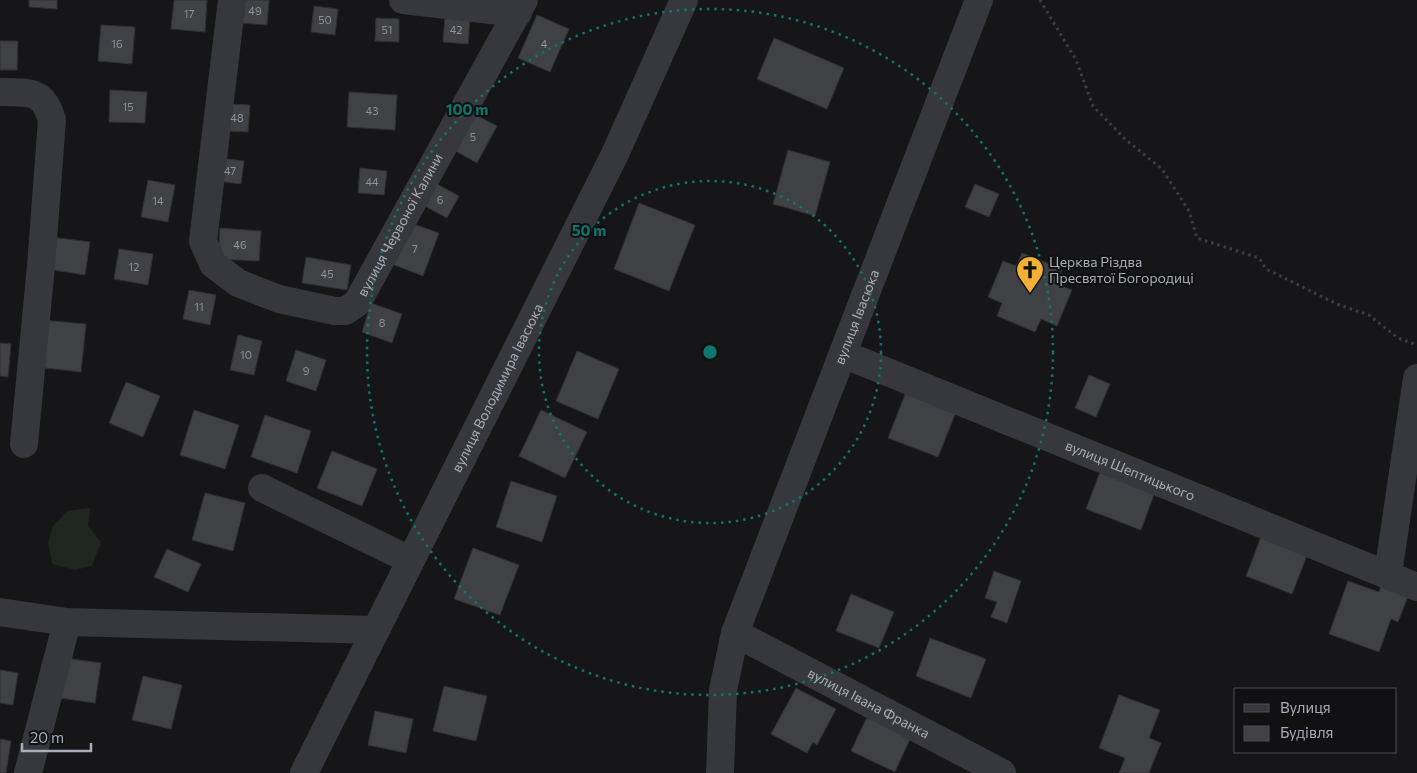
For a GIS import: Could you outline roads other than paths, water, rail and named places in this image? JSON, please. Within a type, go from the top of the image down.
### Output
[{"type":"street","name":"вулиця Червоної Калини","points":[[232,0],[204,241],[213,264],[238,283],[279,299],[335,311],[346,310],[356,303],[521,6],[403,0]]},
{"type":"street","name":"вулиця Володимира Івасюка","points":[[304,773],[615,154],[684,0]]},
{"type":"street","name":"вулиця Івасюка","points":[[720,773],[724,690],[735,633],[979,0]]},
{"type":"street","points":[[0,92],[32,93],[41,98],[48,106],[52,120],[41,266],[24,444]]},
{"type":"street","name":"вулиця Шептицького","points":[[843,354],[1417,586]]},
{"type":"street","points":[[1388,574],[1417,378]]},
{"type":"street","points":[[262,488],[410,560]]},
{"type":"street","points":[[0,612],[67,622],[375,630]]},
{"type":"street","points":[[28,773],[67,622]]},
{"type":"street","name":"вулиця Івана Франка","points":[[735,633],[1002,773]]},
{"type":"place","name":"Церква Різдва Пресвятої Богородиці","points":[[1030,294]]}]
